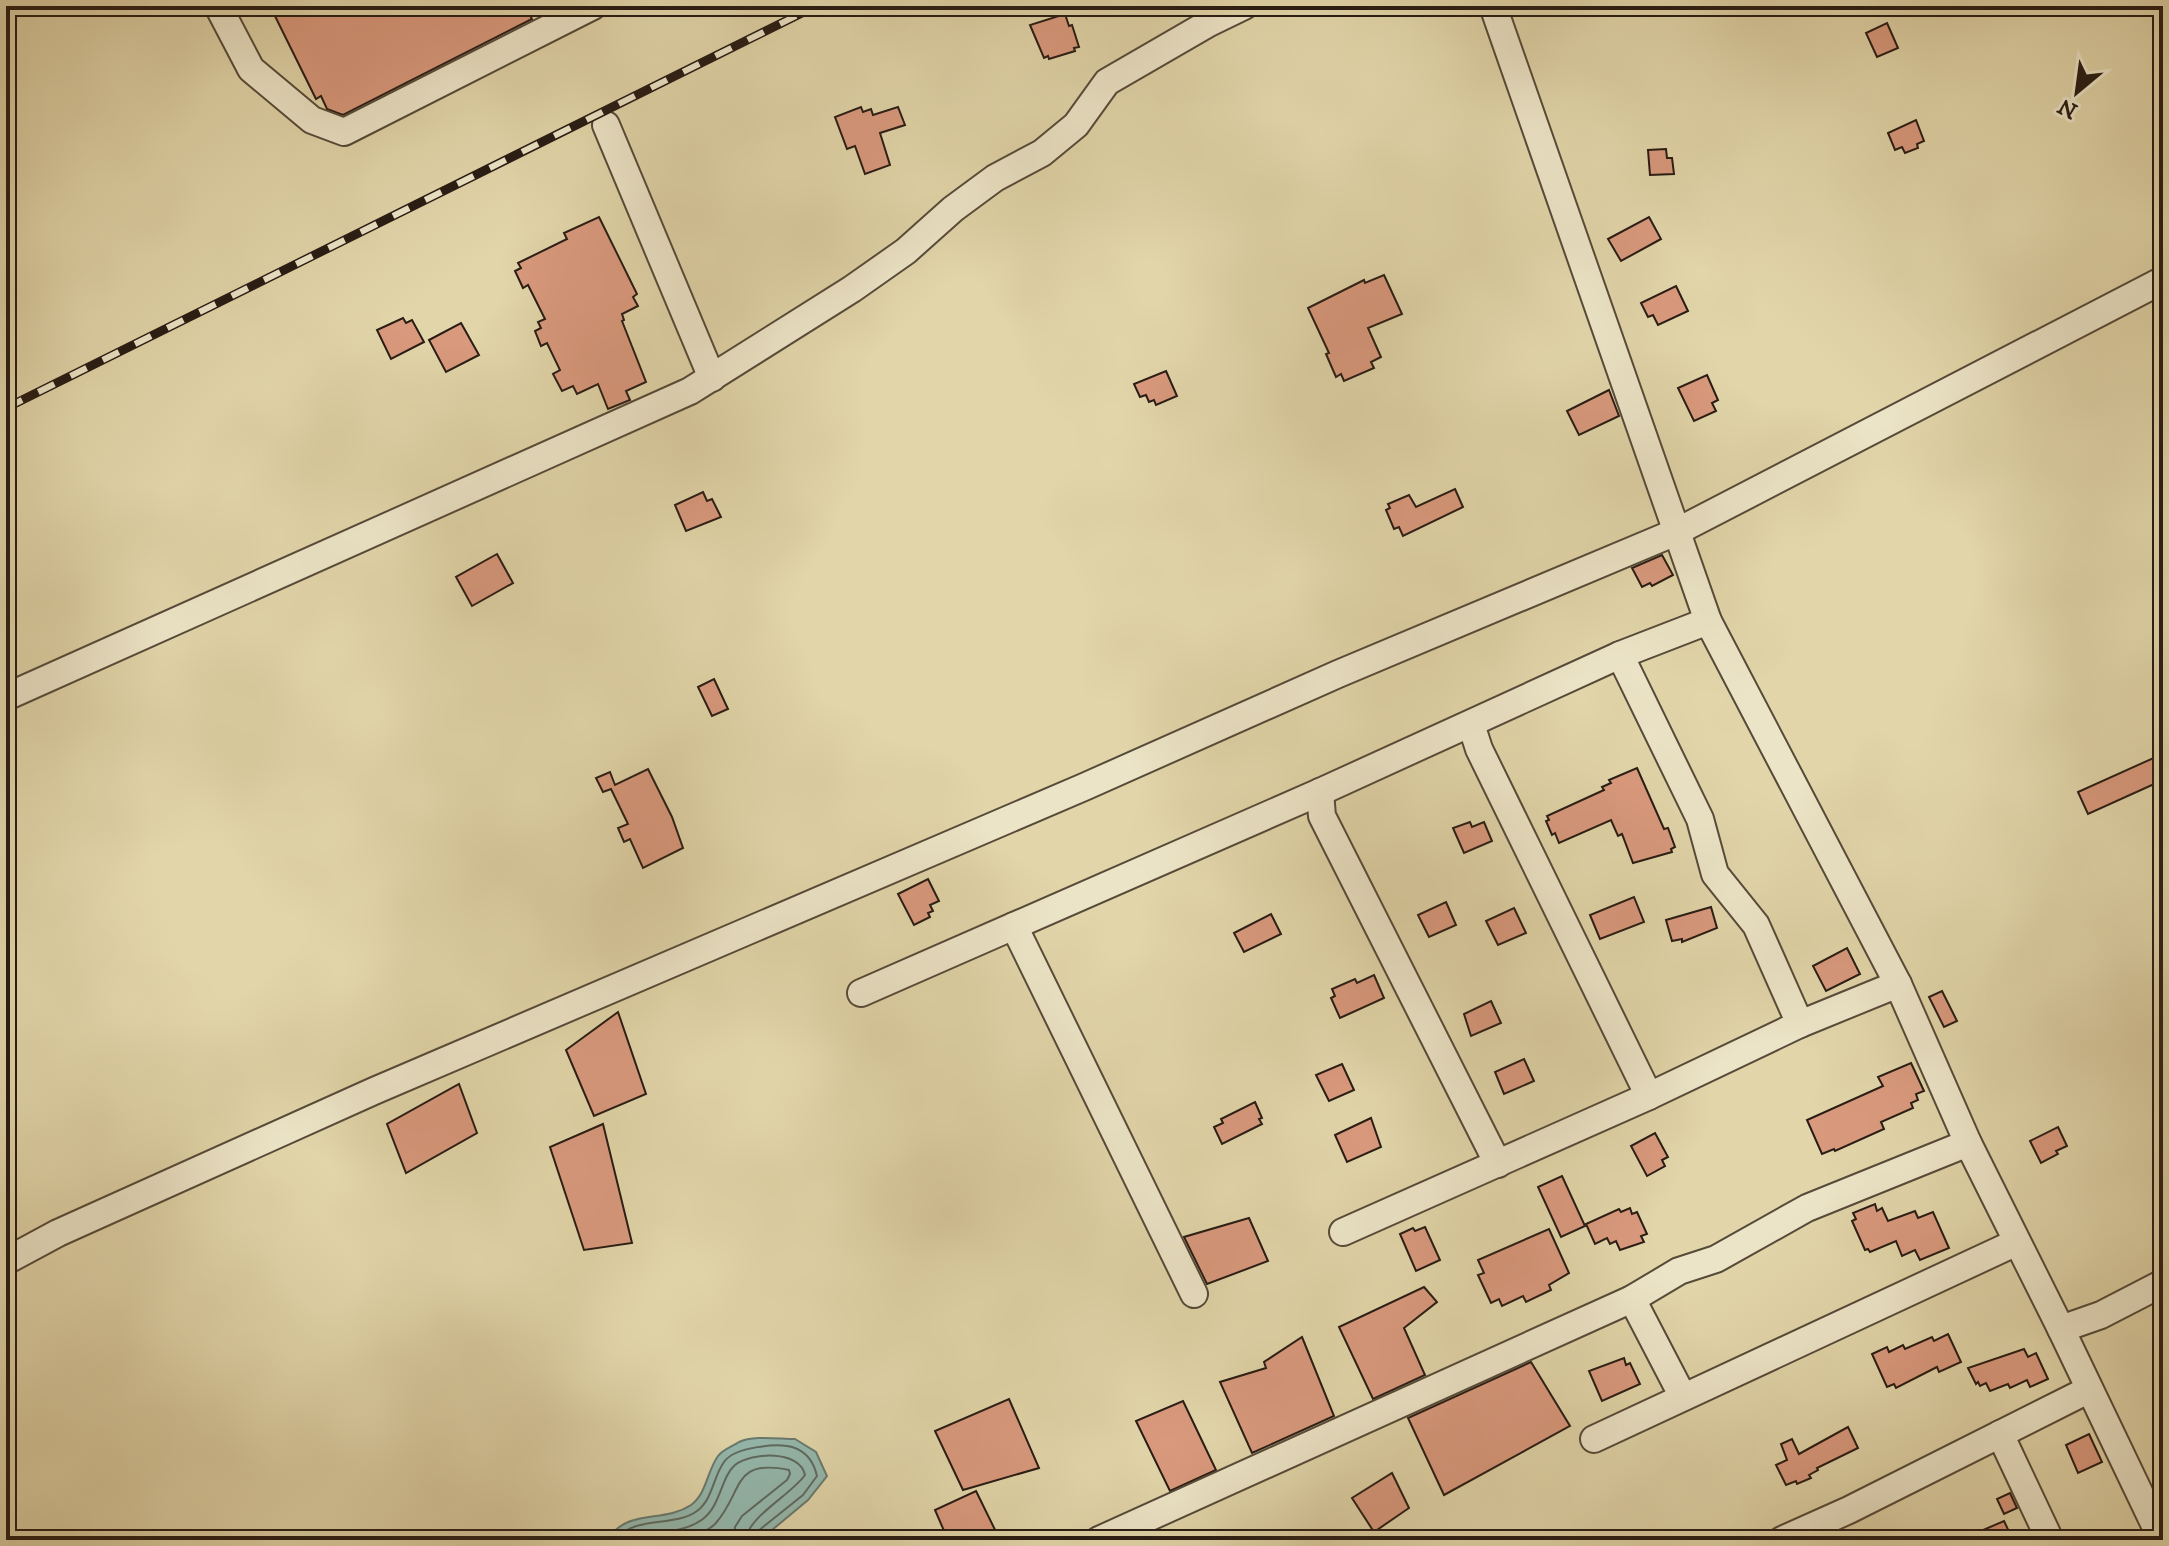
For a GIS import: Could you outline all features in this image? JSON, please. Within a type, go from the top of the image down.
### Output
[{"type":"street","points":[[218,6],[251,69],[312,120],[344,132],[593,6]]},
{"type":"street","points":[[6,697],[690,391],[852,289],[906,251],[953,209],[995,178],[1042,153],[1076,125],[1107,82],[1244,6]]},
{"type":"street","points":[[1493,6],[1708,621],[1898,984],[1968,1143],[2162,1540]]},
{"type":"street","points":[[606,125],[712,378]]},
{"type":"street","points":[[6,1261],[58,1233],[403,1078],[1084,787],[1338,674],[1676,532],[2163,280]]},
{"type":"street","points":[[861,993],[1320,792],[1620,655],[1708,621]]},
{"type":"street","points":[[1620,655],[1700,819],[1715,874],[1756,925],[1800,1024]]},
{"type":"street","points":[[1471,724],[1479,749],[1649,1096]]},
{"type":"street","points":[[1320,792],[1322,816],[1498,1164]]},
{"type":"street","points":[[1014,926],[1194,1294]]},
{"type":"street","points":[[1343,1232],[1649,1096],[1800,1024],[1898,984]]},
{"type":"street","points":[[1099,1540],[1632,1299],[1679,1271],[1716,1259],[1807,1208],[1968,1143]]},
{"type":"street","points":[[1594,1439],[2017,1242]]},
{"type":"street","points":[[2061,1329],[2101,1315],[2163,1283]]},
{"type":"street","points":[[1632,1299],[1683,1397]]},
{"type":"street","points":[[1782,1540],[1849,1510],[2088,1390]]},
{"type":"street","points":[[2000,1434],[2050,1540]]},
{"type":"water","points":[[759,1438],[795,1439],[816,1452],[827,1476],[808,1500],[760,1540],[607,1540],[625,1523],[680,1511],[691,1505],[700,1494],[718,1456],[739,1442]]},
{"type":"building","points":[[270,6],[525,6],[532,19],[343,115],[327,109],[321,96],[316,99]]},
{"type":"building","points":[[1065,14],[1079,47],[1074,48],[1075,51],[1044,58],[1030,25]]},
{"type":"building","points":[[1887,23],[1898,48],[1877,57],[1866,33]]},
{"type":"building","points":[[861,107],[863,112],[871,109],[873,115],[898,107],[905,125],[880,133],[890,165],[865,174],[855,146],[847,149],[835,117]]},
{"type":"building","points":[[1916,120],[1924,141],[1917,144],[1918,148],[1905,153],[1902,147],[1895,150],[1888,133]]},
{"type":"building","points":[[1666,149],[1667,158],[1672,158],[1674,174],[1650,175],[1648,150]]},
{"type":"building","points":[[599,217],[637,294],[633,297],[638,306],[622,314],[622,321],[646,382],[626,391],[630,400],[608,409],[598,384],[577,394],[573,386],[562,391],[553,374],[560,370],[547,343],[541,346],[535,331],[541,328],[538,322],[545,319],[528,285],[523,288],[515,271],[521,268],[518,263],[567,239],[564,233]]},
{"type":"building","points":[[1649,217],[1661,239],[1621,261],[1608,239]]},
{"type":"building","points":[[1384,275],[1402,314],[1368,328],[1381,357],[1371,362],[1374,368],[1344,381],[1341,374],[1336,377],[1326,354],[1329,353],[1308,308],[1364,280],[1365,283]]},
{"type":"building","points":[[1676,286],[1688,311],[1658,325],[1653,315],[1648,317],[1641,303]]},
{"type":"building","points":[[403,318],[406,323],[412,320],[424,342],[391,359],[377,330]]},
{"type":"building","points":[[461,323],[479,355],[446,372],[429,340]]},
{"type":"building","points":[[1166,371],[1177,396],[1156,405],[1154,400],[1149,402],[1146,395],[1140,397],[1134,384]]},
{"type":"building","points":[[1707,375],[1718,400],[1712,403],[1716,411],[1694,421],[1678,388]]},
{"type":"building","points":[[1609,390],[1619,416],[1579,435],[1567,411]]},
{"type":"building","points":[[1455,489],[1463,507],[1403,536],[1399,527],[1394,529],[1386,510],[1390,508],[1388,504],[1409,495],[1416,507]]},
{"type":"building","points":[[703,492],[707,501],[712,499],[721,517],[686,531],[675,505]]},
{"type":"building","points":[[497,554],[513,583],[472,606],[456,577]]},
{"type":"building","points":[[1662,555],[1673,575],[1652,586],[1650,583],[1642,587],[1632,568]]},
{"type":"building","points":[[714,679],[728,709],[712,716],[698,687]]},
{"type":"building","points":[[2158,756],[2163,767],[2163,780],[2088,814],[2078,792]]},
{"type":"building","points":[[1637,768],[1664,829],[1668,828],[1675,847],[1671,849],[1672,852],[1633,863],[1622,834],[1618,836],[1611,820],[1559,843],[1555,833],[1552,835],[1547,816],[1604,790],[1602,787],[1611,783],[1609,780]]},
{"type":"building","points":[[648,769],[672,817],[683,848],[643,868],[630,839],[624,842],[618,828],[628,824],[611,789],[603,792],[596,778],[610,772],[615,785]]},
{"type":"building","points":[[1470,822],[1472,827],[1484,822],[1492,841],[1464,853],[1453,828]]},
{"type":"building","points":[[928,879],[939,901],[930,905],[933,911],[928,913],[930,917],[914,925],[898,894]]},
{"type":"building","points":[[1634,897],[1644,922],[1600,939],[1590,915]]},
{"type":"building","points":[[1446,902],[1456,925],[1429,937],[1418,915]]},
{"type":"building","points":[[1711,907],[1717,928],[1682,942],[1682,939],[1672,941],[1666,920]]},
{"type":"building","points":[[1514,908],[1526,933],[1498,945],[1486,921]]},
{"type":"building","points":[[1271,914],[1281,934],[1244,952],[1234,933]]},
{"type":"building","points":[[1847,948],[1860,974],[1826,991],[1813,966]]},
{"type":"building","points":[[1374,975],[1384,998],[1340,1018],[1331,998],[1335,996],[1332,989]]},
{"type":"building","points":[[1942,991],[1957,1021],[1944,1027],[1929,997]]},
{"type":"building","points":[[1491,1001],[1501,1023],[1471,1036],[1464,1014]]},
{"type":"building","points":[[618,1012],[646,1094],[594,1116],[566,1050]]},
{"type":"building","points":[[1524,1059],[1534,1081],[1504,1094],[1495,1072]]},
{"type":"building","points":[[1911,1063],[1924,1091],[1916,1094],[1918,1100],[1911,1103],[1913,1108],[1881,1122],[1884,1129],[1822,1154],[1807,1120],[1883,1086],[1878,1077]]},
{"type":"building","points":[[1342,1064],[1354,1090],[1329,1101],[1316,1075]]},
{"type":"building","points":[[459,1084],[477,1133],[406,1173],[387,1124]]},
{"type":"building","points":[[1255,1102],[1262,1124],[1222,1144],[1214,1127],[1223,1123],[1221,1119]]},
{"type":"building","points":[[1371,1118],[1381,1147],[1347,1162],[1335,1135]]},
{"type":"building","points":[[603,1124],[632,1243],[584,1250],[550,1147]]},
{"type":"building","points":[[2058,1127],[2067,1146],[2041,1163],[2030,1141]]},
{"type":"building","points":[[1655,1133],[1668,1157],[1662,1160],[1665,1166],[1647,1176],[1631,1146]]},
{"type":"building","points":[[1562,1176],[1585,1226],[1561,1237],[1538,1187]]},
{"type":"building","points":[[1875,1204],[1877,1211],[1882,1208],[1888,1221],[1915,1211],[1918,1218],[1933,1212],[1949,1248],[1920,1260],[1915,1250],[1902,1256],[1896,1241],[1870,1252],[1865,1250],[1852,1221],[1856,1219],[1853,1213]]},
{"type":"building","points":[[1630,1208],[1632,1214],[1637,1212],[1647,1234],[1641,1236],[1644,1242],[1620,1250],[1616,1241],[1610,1244],[1607,1238],[1595,1244],[1586,1224],[1619,1209],[1621,1212]]},
{"type":"building","points":[[1249,1218],[1268,1261],[1207,1284],[1184,1237]]},
{"type":"building","points":[[1425,1227],[1440,1260],[1416,1271],[1400,1234]]},
{"type":"building","points":[[1549,1229],[1569,1273],[1549,1285],[1551,1290],[1526,1302],[1523,1296],[1502,1306],[1499,1299],[1491,1303],[1478,1275],[1484,1273],[1478,1260]]},
{"type":"building","points":[[1424,1287],[1437,1302],[1404,1328],[1425,1375],[1373,1399],[1339,1327]]},
{"type":"building","points":[[1948,1334],[1961,1362],[1939,1372],[1937,1367],[1896,1388],[1894,1384],[1887,1387],[1872,1354],[1887,1347],[1889,1352],[1903,1345],[1905,1349],[1932,1337],[1934,1341]]},
{"type":"building","points":[[1302,1337],[1334,1416],[1252,1453],[1220,1382],[1266,1368],[1264,1362]]},
{"type":"building","points":[[2024,1349],[2028,1357],[2036,1353],[2048,1379],[2030,1387],[2027,1380],[2010,1388],[2008,1384],[1990,1391],[1986,1383],[1976,1384],[1968,1368]]},
{"type":"building","points":[[1624,1358],[1626,1365],[1630,1363],[1640,1384],[1602,1401],[1589,1371]]},
{"type":"building","points":[[1531,1362],[1570,1426],[1444,1495],[1408,1418]]},
{"type":"building","points":[[1009,1399],[1039,1468],[963,1490],[935,1431]]},
{"type":"building","points":[[1183,1401],[1216,1470],[1170,1491],[1136,1421]]},
{"type":"building","points":[[1848,1427],[1858,1448],[1817,1468],[1809,1475],[1811,1478],[1786,1485],[1776,1465],[1787,1460],[1781,1444],[1792,1439],[1799,1454]]},
{"type":"building","points":[[2089,1434],[2102,1462],[2078,1473],[2066,1445]]},
{"type":"building","points":[[1392,1473],[1409,1508],[1374,1532],[1352,1498]]},
{"type":"building","points":[[976,1491],[1000,1540],[948,1540],[935,1510]]},
{"type":"building","points":[[2010,1493],[2017,1508],[2004,1514],[1997,1499]]},
{"type":"building","points":[[2004,1521],[2013,1540],[1960,1540]]},
{"type":"building","points":[[1842,1531],[1849,1540],[1821,1540]]},
{"type":"railway","points":[[6,408],[816,6]]}]
